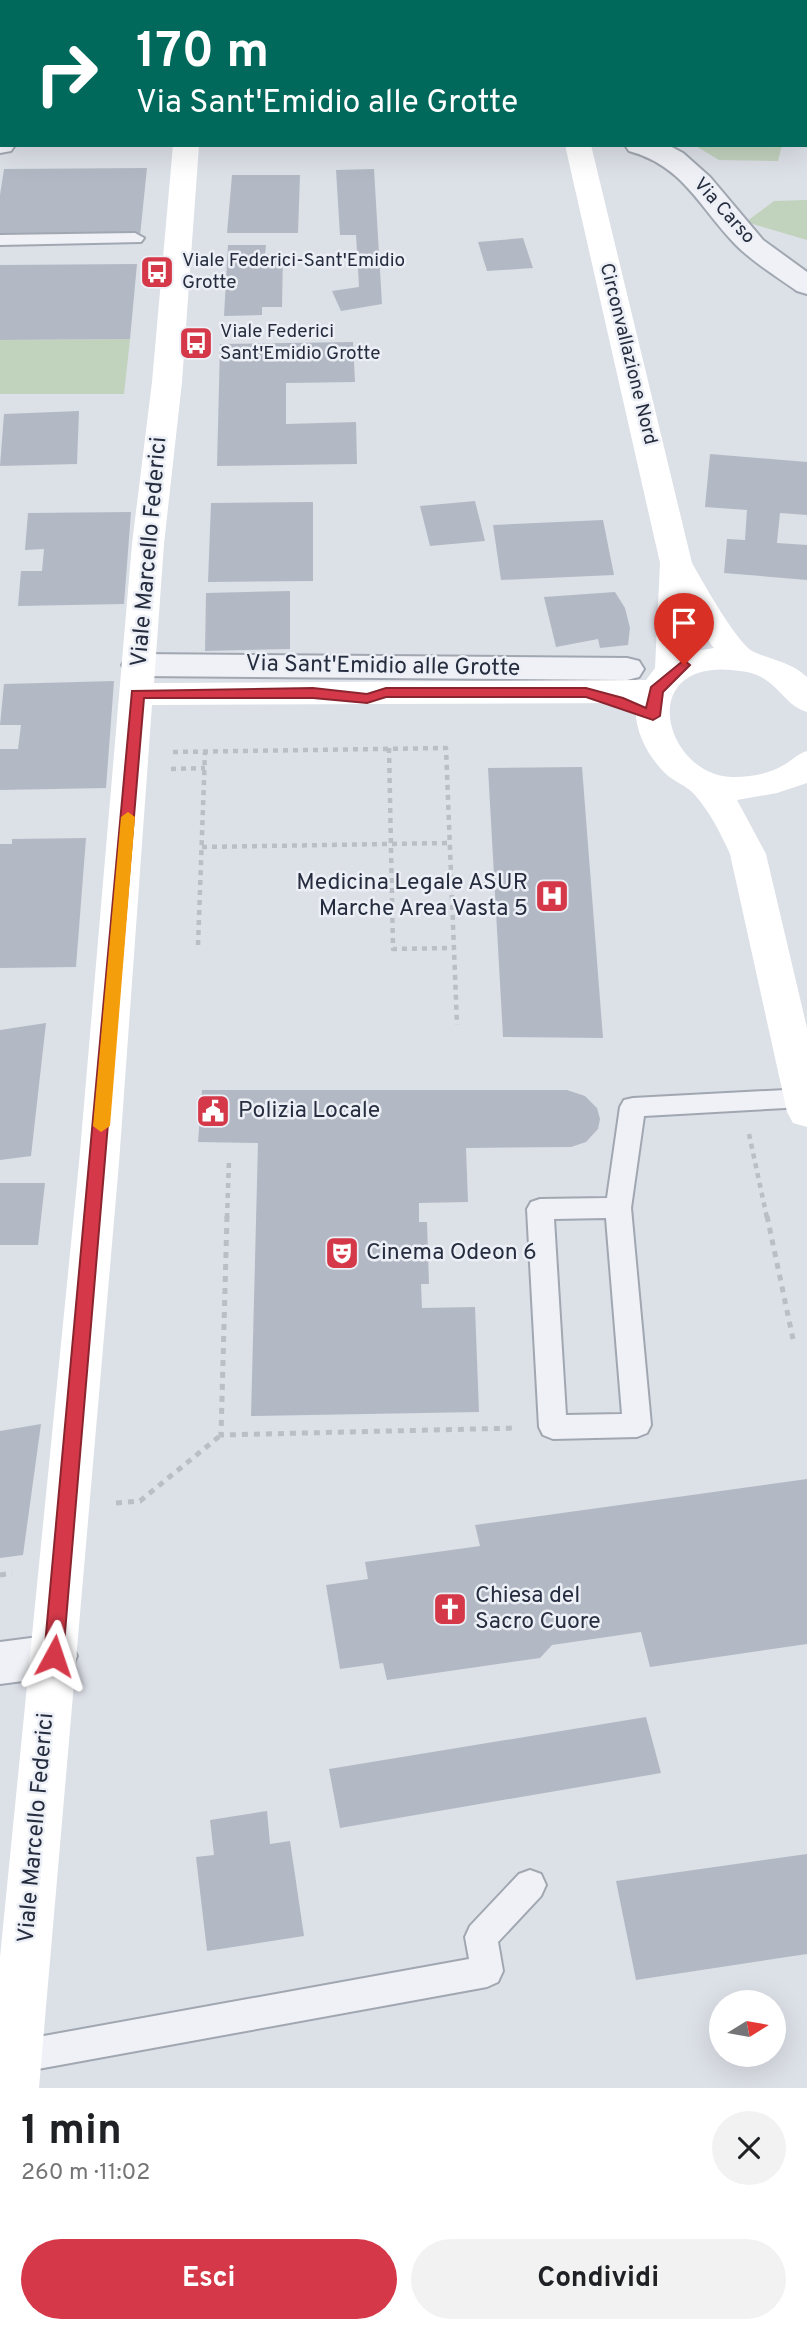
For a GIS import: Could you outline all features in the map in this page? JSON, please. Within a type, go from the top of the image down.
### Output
[{"type":"street","name":"Viale Marcello Federici","points":[[15,2072],[54,1656],[148,544],[167,383],[186,147]]},
{"type":"street","name":"Circonvallazione Nord","points":[[578,147],[676,563],[706,616],[741,660]]},
{"type":"street","name":"Via Carso","points":[[649,147],[680,162],[712,195],[746,240],[807,285]]},
{"type":"street","name":"Circonvallazione Nord","points":[[676,563],[656,737],[666,753],[689,775],[717,787],[746,787],[792,772]]},
{"type":"street","points":[[660,693],[684,665],[709,659],[741,660],[777,671],[793,682],[807,701]]},
{"type":"street","name":"Via Sant'Emidio alle Grotte","points":[[138,679],[627,669]]},
{"type":"street","name":"Via Sant'Emidio alle Grotte","points":[[138,679],[313,693],[373,701],[586,692],[618,701],[660,693]]},
{"type":"street","name":"Circonvallazione Nord","points":[[748,854],[756,814],[792,772]]},
{"type":"street","name":"Circonvallazione Nord","points":[[703,781],[728,813],[748,854],[805,1105]]},
{"type":"street","points":[[0,1663],[54,1656]]},
{"type":"lane","points":[[0,240],[135,238]]},
{"type":"lane","points":[[618,1208],[540,1209],[553,1427],[637,1426],[618,1208],[633,1107],[742,1101],[805,1105]]},
{"type":"lane","points":[[15,2072],[487,1971],[481,1937],[530,1885]]},
{"type":"path","points":[[389,748],[393,949],[454,948]]},
{"type":"path","points":[[181,752],[446,748],[457,1024]]},
{"type":"path","points":[[198,945],[205,752]]},
{"type":"path","points":[[202,848],[450,842]]},
{"type":"path","points":[[742,1101],[793,1339]]},
{"type":"path","points":[[221,1435],[229,1160]]},
{"type":"path","points":[[140,1501],[221,1435],[553,1427]]},
{"type":"green space","points":[[697,147],[782,147],[778,161],[719,160]]},
{"type":"green space","points":[[807,200],[807,240],[746,222],[774,201]]},
{"type":"green space","points":[[130,339],[124,394],[0,394],[0,340]]},
{"type":"building","points":[[147,168],[140,236],[0,237],[0,195],[4,169]]},
{"type":"building","points":[[374,169],[382,304],[341,311],[332,291],[359,287],[356,235],[340,235],[336,170]]},
{"type":"building","points":[[232,175],[300,175],[298,233],[227,233]]},
{"type":"building","points":[[523,238],[533,268],[487,271],[478,242]]},
{"type":"building","points":[[228,245],[266,245],[265,254],[283,254],[282,307],[262,307],[262,315],[224,316]]},
{"type":"building","points":[[137,264],[130,339],[0,340],[0,265]]},
{"type":"building","points":[[353,342],[355,382],[286,383],[286,424],[356,422],[357,464],[217,466],[220,344]]},
{"type":"building","points":[[79,411],[77,464],[0,466],[4,414]]},
{"type":"building","points":[[710,454],[807,462],[807,515],[780,513],[777,543],[807,545],[807,580],[724,573],[727,539],[745,540],[747,510],[705,507]]},
{"type":"building","points":[[475,501],[485,541],[430,546],[420,506]]},
{"type":"building","points":[[313,502],[313,581],[208,582],[211,503]]},
{"type":"building","points":[[131,512],[124,604],[18,606],[21,571],[42,571],[44,549],[25,550],[28,513]]},
{"type":"building","points":[[603,520],[614,575],[501,580],[493,525]]},
{"type":"building","points":[[290,591],[290,649],[205,651],[206,593]]},
{"type":"building","points":[[615,592],[625,608],[630,628],[628,645],[600,648],[598,639],[556,647],[544,597]]},
{"type":"building","points":[[114,681],[106,788],[0,790],[0,749],[18,749],[21,725],[0,725],[4,684]]},
{"type":"building","points":[[582,767],[603,1038],[503,1037],[488,768]]},
{"type":"building","points":[[86,838],[76,967],[0,968],[0,844],[12,844],[12,839]]},
{"type":"building","points":[[46,1023],[31,1156],[0,1160],[0,1030]]},
{"type":"building","name":"Cinema Odeon 6","points":[[202,1090],[567,1090],[585,1096],[597,1108],[600,1119],[598,1129],[586,1142],[571,1147],[466,1148],[468,1202],[419,1203],[419,1222],[427,1222],[429,1284],[421,1284],[422,1308],[475,1307],[479,1412],[251,1416],[258,1143],[198,1142]]},
{"type":"building","points":[[0,1183],[45,1183],[38,1245],[0,1245]]},
{"type":"building","points":[[41,1424],[23,1555],[0,1558],[0,1431]]},
{"type":"building","points":[[807,1479],[807,1644],[650,1667],[641,1632],[552,1645],[540,1658],[387,1680],[383,1663],[340,1669],[326,1585],[368,1579],[365,1562],[480,1546],[475,1525]]},
{"type":"building","points":[[646,1717],[661,1773],[340,1828],[329,1769]]},
{"type":"building","points":[[267,1811],[270,1844],[290,1841],[304,1936],[207,1951],[196,1857],[214,1855],[210,1820]]},
{"type":"building","points":[[807,1854],[807,1954],[636,1980],[616,1881]]},
{"type":"slow traffic","points":[[101,1126],[128,817]]},
{"type":"place","name":"Viale Federici-Sant'Emidio Grotte","points":[[157,272]]},
{"type":"place","name":"Viale Federici Sant'Emidio Grotte","points":[[196,343]]},
{"type":"place","name":"Medicina Legale ASUR Marche Area Vasta 5","points":[[552,896]]},
{"type":"place","name":"Polizia Locale","points":[[213,1111]]},
{"type":"place","name":"Cinema Odeon 6","points":[[342,1253]]},
{"type":"place","name":"Chiesa del Sacro Cuore","points":[[450,1609]]},
{"type":"route","points":[[54,1656],[99,1163],[137,694],[313,693],[367,698],[386,693],[586,692],[618,701],[653,716],[656,690],[684,665]]}]
